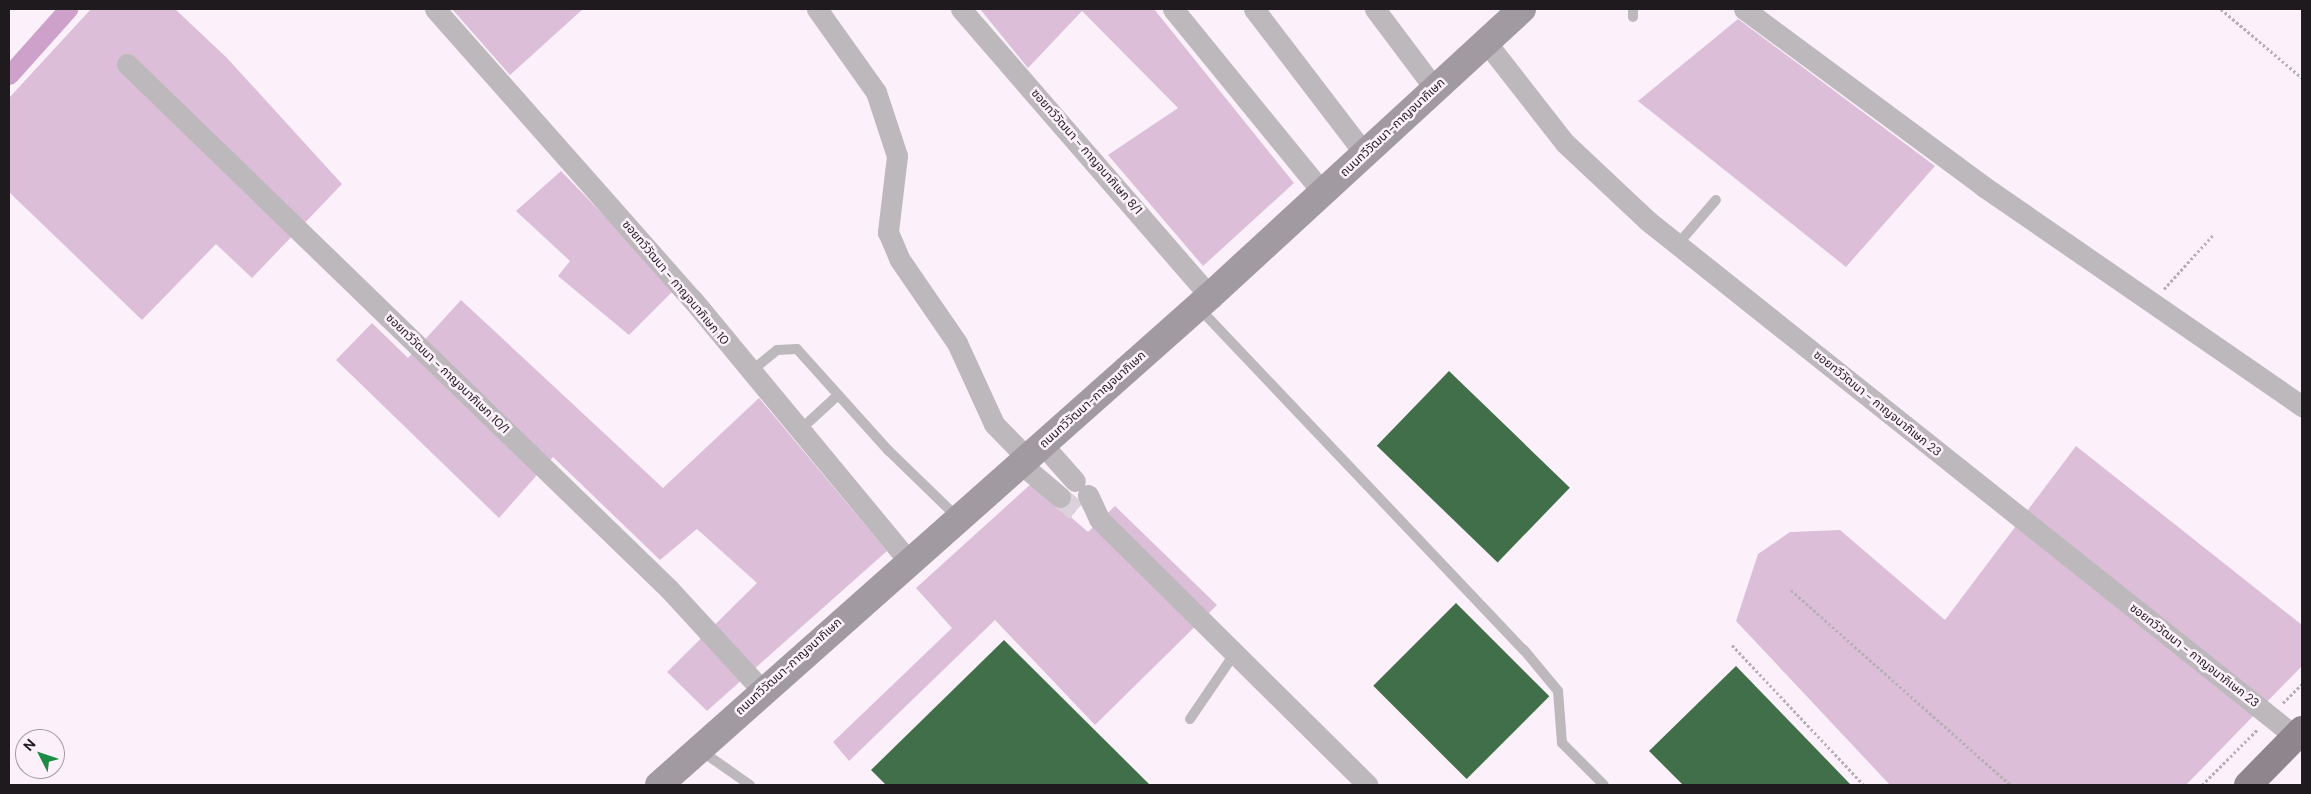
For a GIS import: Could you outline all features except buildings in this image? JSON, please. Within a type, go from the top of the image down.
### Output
[{"type":"main road","points":[[2248,785],[2299,733]]},
{"type":"street","name":"ซอยทวีวัฒนา - กาญจนาภิเษก 10","points":[[435,9],[692,299],[750,373],[909,561]]},
{"type":"street","points":[[817,9],[876,92],[897,156],[888,232],[900,260],[956,343],[994,424],[1080,496],[1099,519],[1368,785]]},
{"type":"street","name":"ซอยทวีวัฒนา - กาญจนาภิเษก 8/1","points":[[961,9],[1204,301]]},
{"type":"street","points":[[1173,9],[1323,193]]},
{"type":"street","points":[[1254,9],[1365,154]]},
{"type":"street","points":[[1375,9],[1435,89]]},
{"type":"street","name":"ถนนทวีวัฒนา-กาญจนาภิเษก","points":[[659,785],[762,690],[957,517],[1031,456],[1204,301],[1522,9]]},
{"type":"street","points":[[1744,9],[1983,186],[2302,406]]},
{"type":"street","name":"ซอยทวีวัฒนา - กาญจนาภิเษก 23","points":[[1486,42],[1574,153],[1678,244],[2270,716],[2299,733]]},
{"type":"street","name":"ซอยทวีวัฒนา - กาญจนาภิเษก 10/1","points":[[126,64],[669,589],[762,690]]},
{"type":"street","points":[[1031,456],[1060,497]]},
{"type":"lane","points":[[1678,244],[1716,200]]},
{"type":"lane","points":[[1204,301],[1524,650],[1558,691],[1562,743],[1604,785]]},
{"type":"lane","points":[[750,373],[777,350],[792,346],[957,517]]},
{"type":"lane","points":[[800,430],[838,395]]},
{"type":"lane","points":[[1190,719],[1235,653]]},
{"type":"lane","points":[[699,749],[750,785]]},
{"type":"path","points":[[2221,9],[2302,78]]},
{"type":"path","points":[[2152,303],[2213,235]]},
{"type":"path","points":[[1791,590],[2012,785]]},
{"type":"path","points":[[1732,645],[1864,785]]},
{"type":"path","points":[[2202,785],[2302,684]]},
{"type":"shaded area","points":[[91,9],[175,9],[227,58],[342,184],[252,278],[216,244],[142,320],[9,192],[9,98]]},
{"type":"shaded area","points":[[452,9],[583,9],[510,75]]},
{"type":"shaded area","points":[[980,9],[1154,9],[1294,183],[1203,266],[1108,155],[1178,108],[1082,11],[1028,68]]},
{"type":"shaded area","points":[[1738,19],[1935,166],[1846,267],[1638,101]]},
{"type":"shaded area","points":[[561,171],[675,289],[629,335],[558,276],[570,261],[516,211]]},
{"type":"shaded area","points":[[461,300],[663,488],[759,398],[887,551],[707,711],[667,672],[757,583],[697,529],[660,560],[553,457],[499,518],[336,360],[372,323],[408,358]]},
{"type":"shaded area","points":[[2076,446],[2302,625],[2302,666],[2186,785],[1890,785],[1736,621],[1758,554],[1790,532],[1840,530],[1945,620]]},
{"type":"shaded area","points":[[1032,483],[1088,532],[1115,506],[1217,605],[1095,725],[995,620],[849,761],[833,742],[952,628],[916,588]]},
{"type":"waterway","points":[[9,75],[68,9]]},
{"type":"tunnel","points":[[1060,497],[1077,511]]}]
